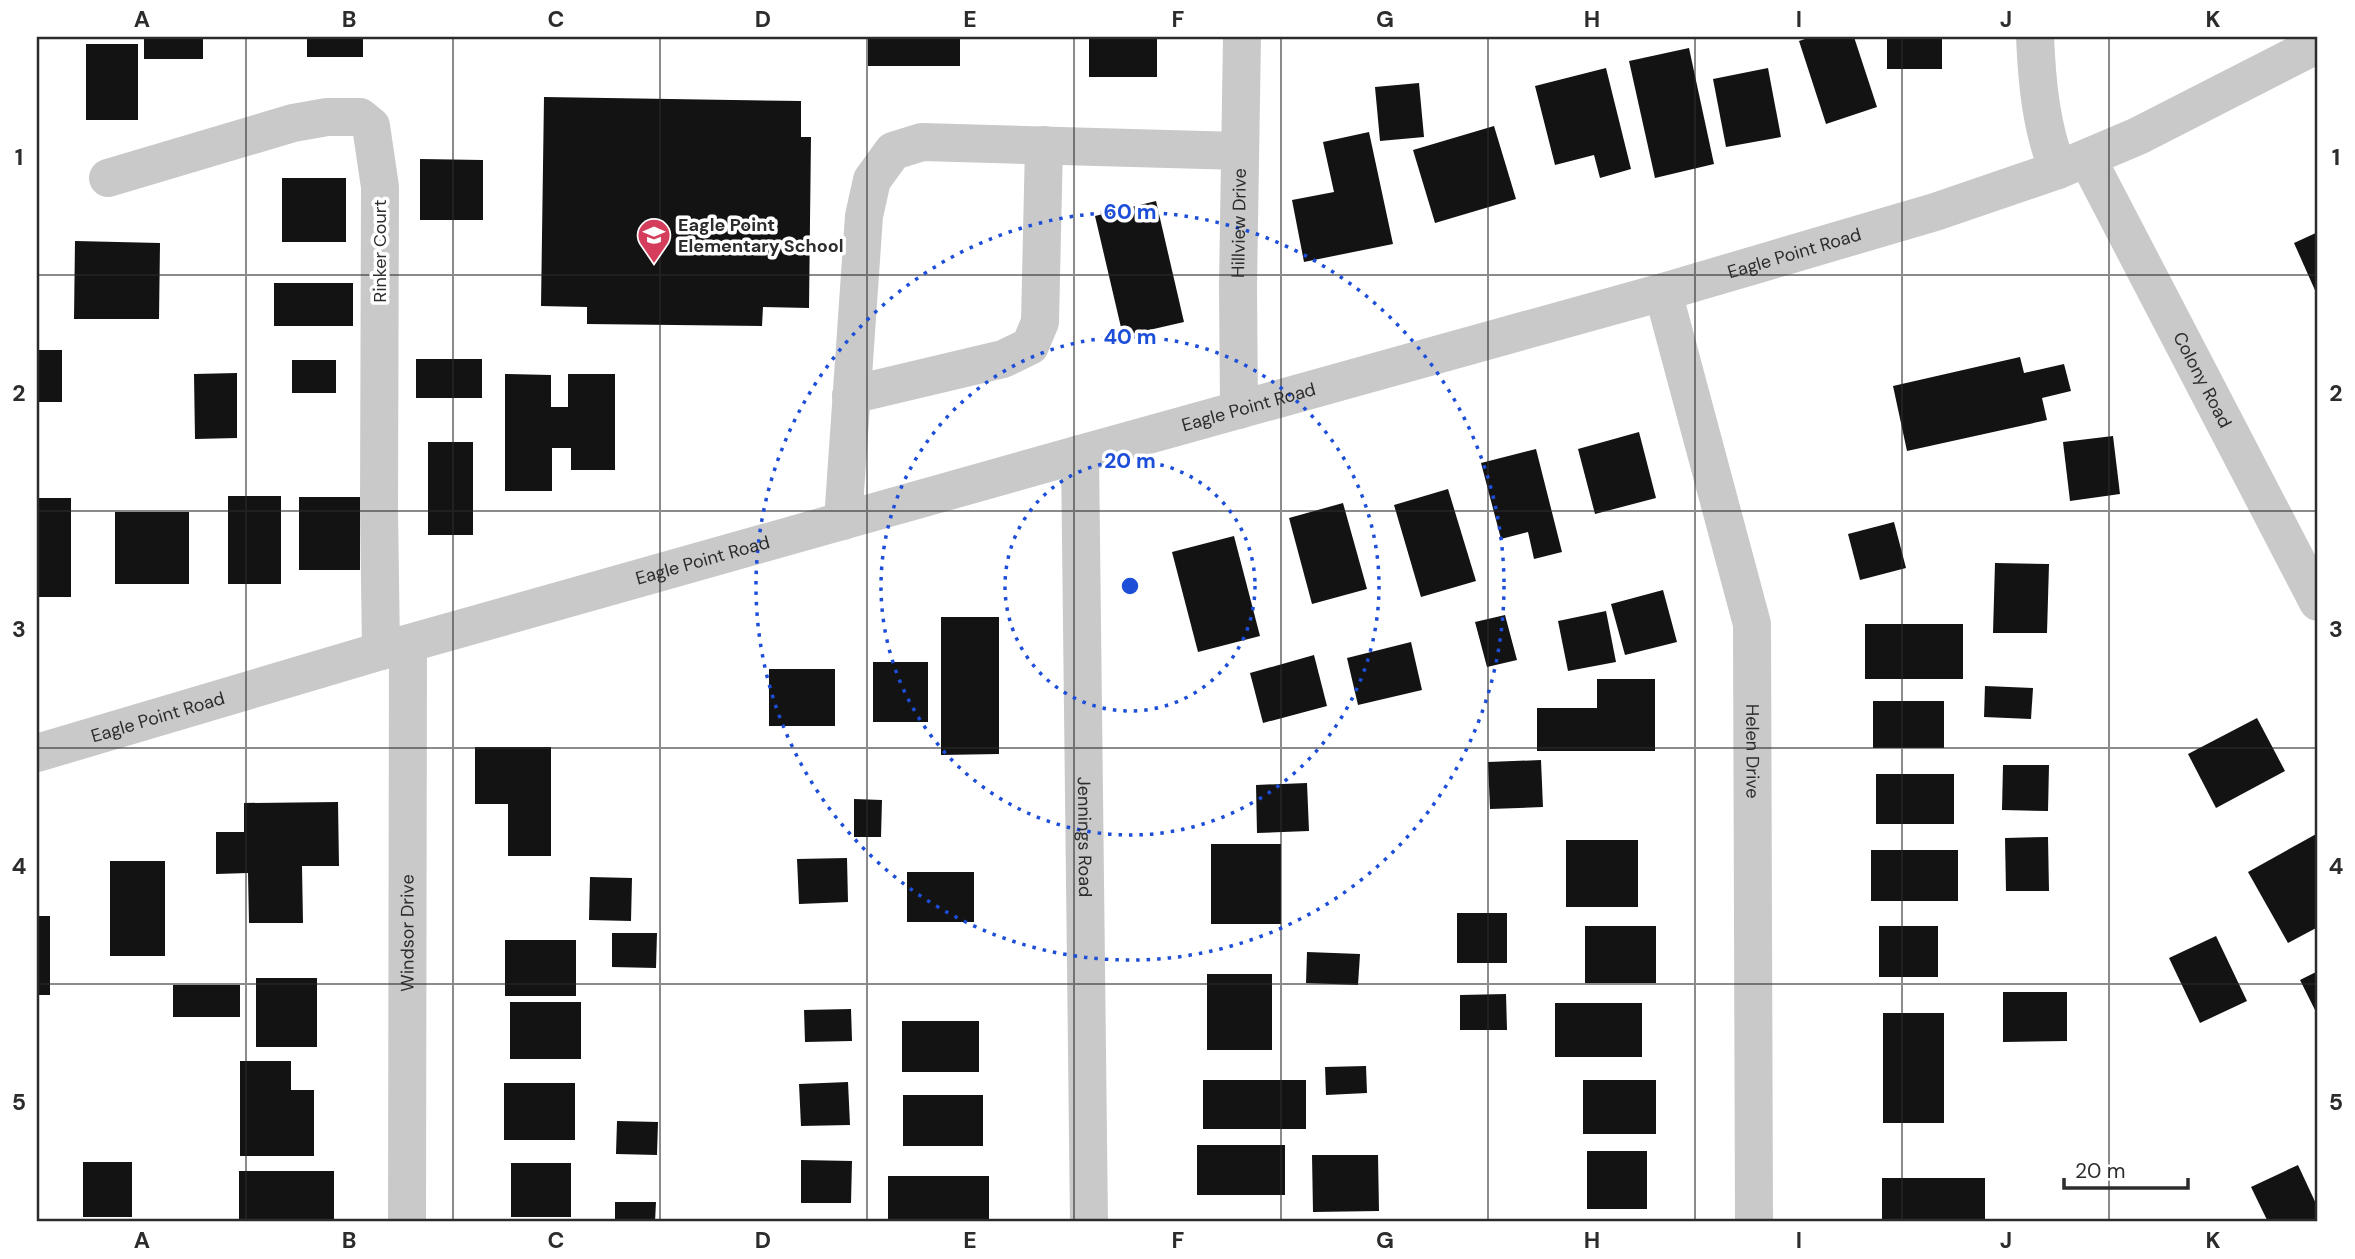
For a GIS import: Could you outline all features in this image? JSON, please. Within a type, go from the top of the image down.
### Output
[{"type":"street","name":"Hillview Drive","points":[[1239,410],[1242,37]]},
{"type":"street","name":"Colony Road","points":[[2035,37],[2037,86],[2048,145],[2073,164],[2318,602]]},
{"type":"street","name":"Eagle Point Road","points":[[37,753],[394,648],[1663,292],[1935,212],[2073,164],[2138,136],[2318,44]]},
{"type":"street","name":"Rinker Court","points":[[108,178],[293,123],[327,117],[360,117],[371,126],[380,187],[379,508],[394,648]]},
{"type":"street","points":[[843,521],[864,216],[872,180],[893,151],[922,142],[1240,151]]},
{"type":"street","points":[[851,395],[1003,359],[1030,346],[1040,322],[1044,145]]},
{"type":"street","name":"Helen Drive","points":[[1663,292],[1752,624],[1754,1222]]},
{"type":"street","name":"Jennings Road","points":[[1080,454],[1089,1222]]},
{"type":"street","name":"Windsor Drive","points":[[394,648],[407,1222]]},
{"type":"building","points":[[144,37],[203,37],[203,59],[144,59]]},
{"type":"building","points":[[307,37],[363,37],[363,57],[307,57]]},
{"type":"building","points":[[868,37],[960,37],[960,66],[868,66]]},
{"type":"building","points":[[1089,37],[1157,37],[1157,77],[1089,77]]},
{"type":"building","points":[[1811,37],[1854,37],[1877,107],[1826,124],[1799,41]]},
{"type":"building","points":[[1887,37],[1942,37],[1942,69],[1887,69]]},
{"type":"building","points":[[86,44],[138,44],[138,120],[86,120]]},
{"type":"building","points":[[1689,48],[1714,164],[1655,178],[1629,61]]},
{"type":"building","points":[[1606,68],[1631,169],[1600,178],[1594,155],[1555,165],[1535,86]]},
{"type":"building","points":[[1768,68],[1781,137],[1726,147],[1713,79]]},
{"type":"building","points":[[1419,83],[1424,137],[1380,141],[1375,87]]},
{"type":"building","points":[[544,97],[801,101],[801,137],[811,137],[809,308],[763,307],[762,326],[587,324],[587,307],[541,306]]},
{"type":"building","points":[[1494,126],[1516,199],[1435,223],[1413,150]]},
{"type":"building","points":[[1369,132],[1393,244],[1304,262],[1292,200],[1334,192],[1323,142]]},
{"type":"building","points":[[420,159],[483,160],[483,220],[420,220]]},
{"type":"building","points":[[282,178],[346,178],[346,242],[282,242]]},
{"type":"building","points":[[1156,201],[1184,322],[1123,336],[1095,216]]},
{"type":"building","points":[[2318,232],[2318,297],[2294,243]]},
{"type":"building","points":[[75,241],[160,243],[159,319],[74,319]]},
{"type":"building","points":[[274,283],[353,283],[353,326],[274,326]]},
{"type":"building","points":[[37,350],[62,350],[62,402],[37,402]]},
{"type":"building","points":[[2020,357],[2024,373],[2064,364],[2071,391],[2042,398],[2047,420],[1907,451],[1893,386]]},
{"type":"building","points":[[416,359],[482,359],[482,398],[416,398]]},
{"type":"building","points":[[292,360],[336,360],[336,393],[292,393]]},
{"type":"building","points":[[237,373],[237,438],[195,439],[194,374]]},
{"type":"building","points":[[505,374],[551,375],[551,407],[568,407],[568,374],[615,374],[615,470],[571,470],[571,448],[552,448],[552,491],[505,491]]},
{"type":"building","points":[[1639,432],[1656,498],[1595,514],[1578,449]]},
{"type":"building","points":[[2113,436],[2120,494],[2070,501],[2063,442]]},
{"type":"building","points":[[428,442],[473,442],[473,535],[428,535]]},
{"type":"building","points":[[1536,449],[1562,552],[1534,559],[1528,532],[1501,539],[1481,463]]},
{"type":"building","points":[[1448,489],[1476,581],[1421,597],[1394,505]]},
{"type":"building","points":[[228,496],[281,496],[281,584],[228,584]]},
{"type":"building","points":[[299,497],[360,497],[360,570],[299,570]]},
{"type":"building","points":[[37,498],[71,498],[71,597],[37,597]]},
{"type":"building","points":[[1343,503],[1367,589],[1312,604],[1289,518]]},
{"type":"building","points":[[115,512],[189,512],[189,584],[115,584]]},
{"type":"building","points":[[1894,522],[1906,568],[1860,580],[1848,534]]},
{"type":"building","points":[[1234,536],[1260,636],[1198,652],[1172,552]]},
{"type":"building","points":[[1995,563],[2049,564],[2047,633],[1993,633]]},
{"type":"building","points":[[1663,590],[1677,642],[1625,655],[1611,604]]},
{"type":"building","points":[[1606,611],[1616,662],[1568,671],[1558,621]]},
{"type":"building","points":[[1505,615],[1517,660],[1487,667],[1475,622]]},
{"type":"building","points":[[941,617],[999,617],[999,754],[941,755]]},
{"type":"building","points":[[1865,624],[1963,624],[1963,679],[1865,679]]},
{"type":"building","points":[[1411,642],[1422,690],[1358,705],[1347,658]]},
{"type":"building","points":[[1314,655],[1327,706],[1263,723],[1250,673]]},
{"type":"building","points":[[873,662],[928,662],[928,722],[873,722]]},
{"type":"building","points":[[769,669],[835,669],[835,726],[769,726]]},
{"type":"building","points":[[1597,679],[1655,679],[1655,751],[1537,751],[1537,708],[1597,708]]},
{"type":"building","points":[[1985,686],[2033,688],[2031,719],[1984,717]]},
{"type":"building","points":[[1873,701],[1944,701],[1944,748],[1873,748]]},
{"type":"building","points":[[2257,718],[2285,771],[2216,808],[2188,754]]},
{"type":"building","points":[[475,747],[551,747],[551,856],[508,856],[508,804],[475,804]]},
{"type":"building","points":[[1541,760],[1543,807],[1490,809],[1488,762]]},
{"type":"building","points":[[2003,765],[2049,765],[2048,811],[2002,810]]},
{"type":"building","points":[[1876,774],[1954,774],[1954,824],[1876,824]]},
{"type":"building","points":[[1307,783],[1309,831],[1257,833],[1256,785]]},
{"type":"building","points":[[854,799],[882,800],[881,837],[854,837]]},
{"type":"building","points":[[338,802],[339,866],[302,866],[303,923],[249,923],[248,873],[216,874],[216,832],[244,832],[244,803]]},
{"type":"building","points":[[2318,833],[2318,927],[2288,943],[2248,872]]},
{"type":"building","points":[[2048,837],[2049,891],[2006,891],[2005,838]]},
{"type":"building","points":[[1566,840],[1638,840],[1638,907],[1566,907]]},
{"type":"building","points":[[1211,844],[1281,844],[1281,924],[1211,924]]},
{"type":"building","points":[[1871,850],[1958,850],[1958,901],[1871,901]]},
{"type":"building","points":[[847,858],[848,902],[799,904],[797,859]]},
{"type":"building","points":[[110,861],[165,861],[165,956],[110,956]]},
{"type":"building","points":[[907,872],[974,872],[974,922],[907,922]]},
{"type":"building","points":[[590,877],[632,878],[631,921],[589,920]]},
{"type":"building","points":[[1457,913],[1507,913],[1507,963],[1457,963]]},
{"type":"building","points":[[37,916],[50,916],[50,995],[37,995]]},
{"type":"building","points":[[1585,926],[1656,926],[1656,983],[1585,983]]},
{"type":"building","points":[[1879,926],[1938,926],[1938,977],[1879,977]]},
{"type":"building","points":[[612,933],[657,933],[656,968],[612,967]]},
{"type":"building","points":[[2216,936],[2247,1001],[2200,1023],[2169,958]]},
{"type":"building","points":[[505,940],[576,940],[576,996],[505,996]]},
{"type":"building","points":[[1307,952],[1360,954],[1358,985],[1306,983]]},
{"type":"building","points":[[2318,971],[2318,1016],[2300,980]]},
{"type":"building","points":[[1207,974],[1272,974],[1272,1050],[1207,1050]]},
{"type":"building","points":[[256,978],[317,978],[317,1047],[256,1047]]},
{"type":"building","points":[[173,985],[240,985],[240,1017],[173,1017]]},
{"type":"building","points":[[2003,992],[2067,992],[2067,1041],[2003,1042]]},
{"type":"building","points":[[1506,994],[1507,1030],[1460,1030],[1460,995]]},
{"type":"building","points":[[510,1002],[581,1002],[581,1059],[510,1059]]},
{"type":"building","points":[[1555,1003],[1642,1003],[1642,1057],[1555,1057]]},
{"type":"building","points":[[851,1009],[852,1041],[805,1042],[804,1010]]},
{"type":"building","points":[[1883,1013],[1944,1013],[1944,1123],[1883,1123]]},
{"type":"building","points":[[902,1021],[979,1021],[979,1072],[902,1072]]},
{"type":"building","points":[[240,1061],[291,1061],[291,1090],[314,1090],[314,1156],[240,1156]]},
{"type":"building","points":[[1366,1066],[1367,1093],[1326,1095],[1325,1067]]},
{"type":"building","points":[[1203,1080],[1306,1080],[1306,1129],[1203,1129]]},
{"type":"building","points":[[1583,1080],[1656,1080],[1656,1134],[1583,1134]]},
{"type":"building","points":[[848,1082],[850,1125],[801,1126],[799,1084]]},
{"type":"building","points":[[504,1083],[575,1083],[575,1140],[504,1140]]},
{"type":"building","points":[[903,1095],[983,1095],[983,1146],[903,1146]]},
{"type":"building","points":[[617,1121],[658,1122],[657,1155],[616,1154]]},
{"type":"building","points":[[1197,1145],[1285,1145],[1285,1195],[1197,1195]]},
{"type":"building","points":[[1587,1151],[1647,1151],[1647,1209],[1587,1209]]},
{"type":"building","points":[[1312,1155],[1378,1155],[1379,1211],[1313,1212]]},
{"type":"building","points":[[801,1160],[852,1161],[851,1203],[801,1203]]},
{"type":"building","points":[[83,1162],[132,1162],[132,1217],[83,1217]]},
{"type":"building","points":[[511,1163],[571,1163],[571,1217],[511,1217]]},
{"type":"building","points":[[2298,1165],[2318,1208],[2318,1222],[2268,1222],[2251,1187]]},
{"type":"building","points":[[239,1171],[334,1171],[334,1222],[239,1222]]},
{"type":"building","points":[[888,1176],[989,1176],[989,1222],[888,1222]]},
{"type":"building","points":[[1882,1178],[1985,1178],[1985,1221],[1882,1222]]},
{"type":"building","points":[[615,1202],[656,1202],[655,1222],[615,1222]]},
{"type":"place","name":"Eagle Point Elementary School","points":[[654,265]]}]
